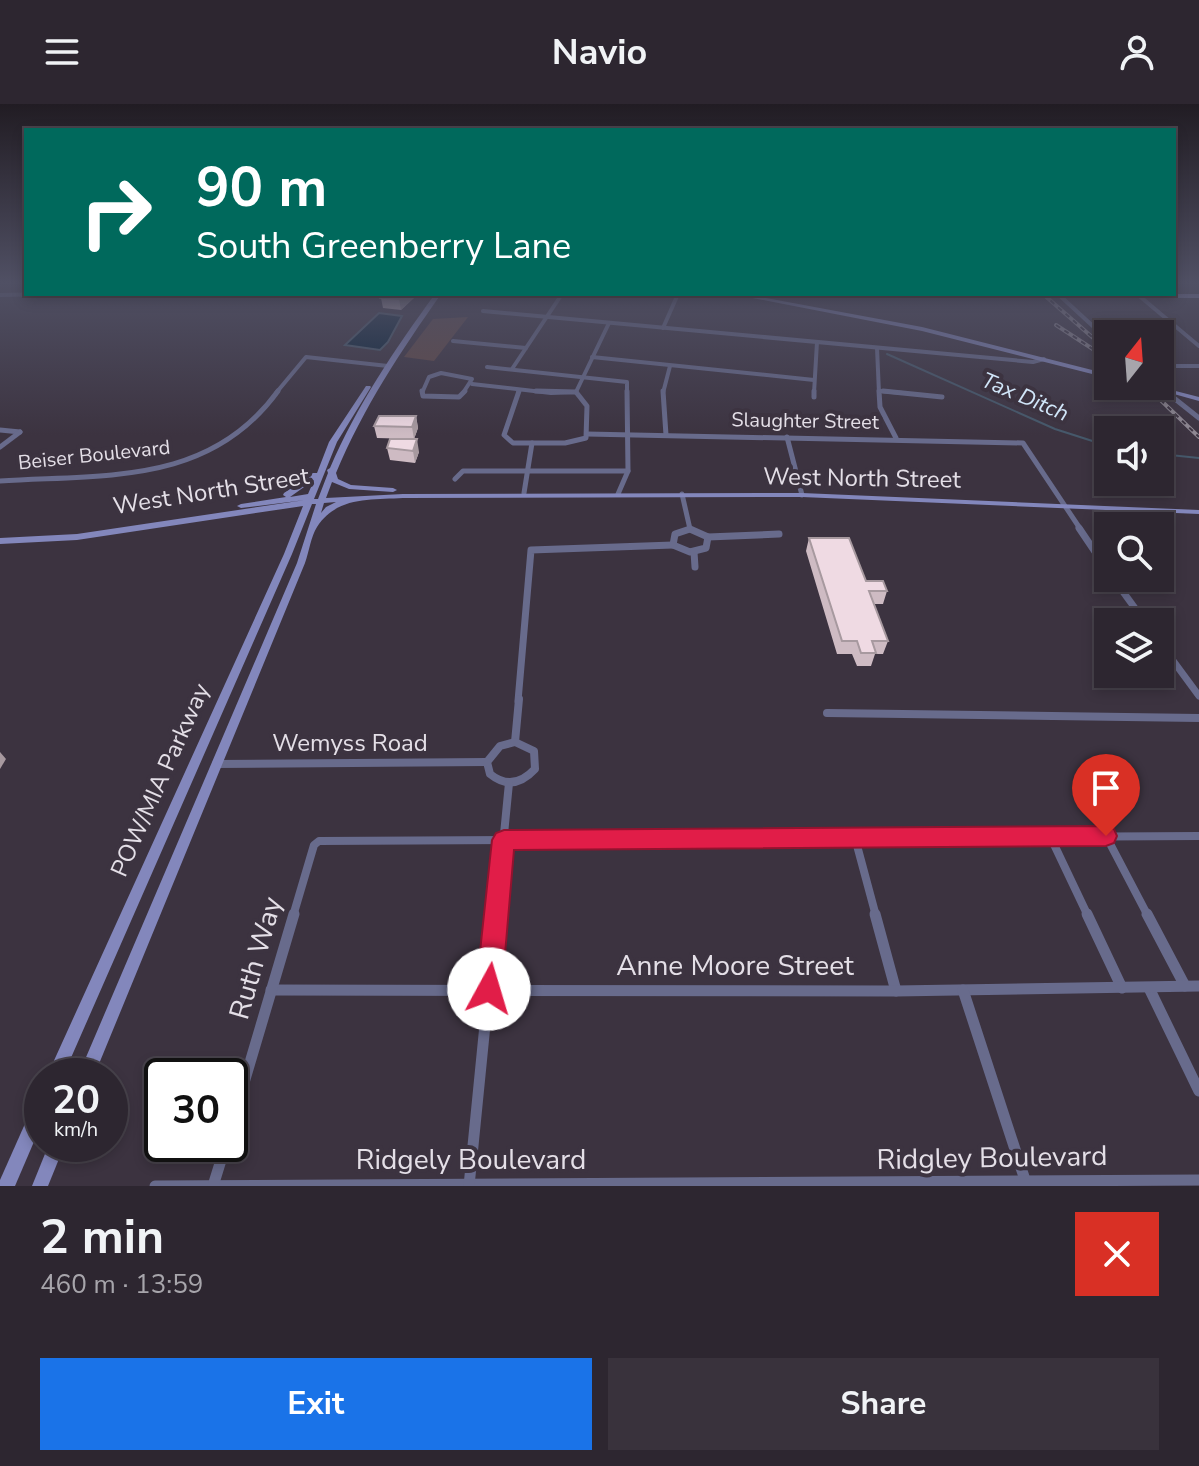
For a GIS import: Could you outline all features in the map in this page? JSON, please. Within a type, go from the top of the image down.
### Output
[{"type":"main road","points":[[314,499],[356,415],[410,334]]},
{"type":"main road","points":[[944,334],[1094,372]]},
{"type":"main road","points":[[314,499],[320,472],[347,416],[380,369],[388,366]]},
{"type":"main road","points":[[1174,392],[1199,399]]},
{"type":"main road","points":[[331,470],[334,480],[344,486],[393,490]]},
{"type":"main road","points":[[274,501],[301,487],[320,472]]},
{"type":"main road","name":"West North Street","points":[[50,537],[77,537],[314,499],[393,490],[802,495],[1199,512]]},
{"type":"main road","name":"West North Street","points":[[0,541],[50,537],[274,501],[524,493]]},
{"type":"main road","points":[[310,530],[333,506],[360,498]]},
{"type":"main road","name":"POW/MIA Parkway","points":[[63,1058],[298,528],[314,499]]},
{"type":"main road","name":"POW/MIA Parkway","points":[[93,1058],[214,764],[301,563],[314,499]]},
{"type":"main road","points":[[253,511],[287,512],[298,528]]},
{"type":"main road","points":[[200,750],[214,764]]},
{"type":"main road","points":[[6,1186],[24,1146]]},
{"type":"main road","points":[[40,1186],[50,1162]]},
{"type":"street","points":[[512,369],[535,334]]},
{"type":"street","points":[[576,392],[603,334]]},
{"type":"street","points":[[734,334],[1033,362],[1044,359]]},
{"type":"street","points":[[453,341],[526,348]]},
{"type":"street","points":[[814,397],[817,342]]},
{"type":"street","points":[[877,348],[880,407],[896,438]]},
{"type":"street","name":"Beiser Boulevard","points":[[0,481],[142,470],[190,460],[231,442],[250,427],[284,379],[306,357],[388,366]]},
{"type":"street","points":[[592,357],[814,380]]},
{"type":"street","points":[[666,435],[663,387],[670,366]]},
{"type":"street","points":[[1174,366],[1199,366]]},
{"type":"street","points":[[487,367],[627,382],[628,471],[618,494]]},
{"type":"street","points":[[441,373],[465,376],[472,379],[472,384],[459,397],[437,399],[420,393],[429,377],[441,373]]},
{"type":"street","points":[[472,384],[576,392],[587,406],[587,434]]},
{"type":"street","points":[[519,390],[512,400],[504,438],[513,443],[532,443],[524,493]]},
{"type":"street","points":[[880,391],[942,397]]},
{"type":"street","points":[[1174,399],[1199,418]]},
{"type":"street","points":[[0,430],[20,432],[0,447]]},
{"type":"street","name":"Slaughter Street","points":[[532,443],[581,441],[587,434],[1023,443],[1062,505]]},
{"type":"street","points":[[787,437],[802,495]]},
{"type":"street","points":[[455,479],[463,471],[628,471]]},
{"type":"street","points":[[682,494],[690,529]]},
{"type":"street","points":[[1062,505],[1094,551]]},
{"type":"street","points":[[673,545],[675,534],[690,529],[708,537],[779,534]]},
{"type":"street","points":[[515,742],[531,550],[673,545],[694,552],[706,548],[708,537]]},
{"type":"street","points":[[694,552],[695,567]]},
{"type":"street","points":[[1174,662],[1199,696]]},
{"type":"street","points":[[827,713],[1199,718]]},
{"type":"street","points":[[515,742],[534,751],[537,763],[525,779],[509,783],[495,779],[487,762],[500,746],[515,742]]},
{"type":"street","name":"Wemyss Road","points":[[214,764],[487,762]]},
{"type":"street","points":[[469,1185],[509,783]]},
{"type":"street","points":[[1050,836],[1122,988]]},
{"type":"street","points":[[1106,836],[1185,986]]},
{"type":"street","points":[[504,840],[1199,836]]},
{"type":"street","points":[[855,838],[896,991]]},
{"type":"street","name":"Ruth Way","points":[[248,1069],[314,845],[319,841],[504,840]]},
{"type":"street","name":"Anne Moore Street","points":[[271,990],[896,991],[1199,986]]},
{"type":"street","points":[[1149,988],[1199,1091]]},
{"type":"street","points":[[963,990],[1027,1184]]},
{"type":"street","points":[[214,1186],[221,1162]]},
{"type":"street","name":"Ridgley Boulevard","points":[[786,1184],[1199,1180]]},
{"type":"street","name":"Ridgely Boulevard","points":[[155,1186],[786,1184]]},
{"type":"shaded area","points":[[421,334],[454,334],[434,361],[404,357]]},
{"type":"water","points":[[356,334],[392,334],[380,350],[345,345]]},
{"type":"building","points":[[379,416],[416,416],[412,427],[374,426]]},
{"type":"building","points":[[390,439],[417,439],[413,451],[387,448]]},
{"type":"building","points":[[809,538],[849,538],[866,581],[883,581],[887,591],[869,591],[888,641],[872,641],[876,653],[861,653],[857,641],[842,641]]},
{"type":"waterway","name":"Tax Ditch","points":[[887,354],[1055,429],[1094,442]]},
{"type":"waterway","name":"Tax Ditch","points":[[1174,455],[1199,458]]},
{"type":"railway","points":[[1071,334],[1094,350]]},
{"type":"railway","points":[[1089,334],[1094,339]]},
{"type":"railway","points":[[1161,400],[1199,437]]},
{"type":"route","points":[[489,989],[504,840],[1106,836]]}]
